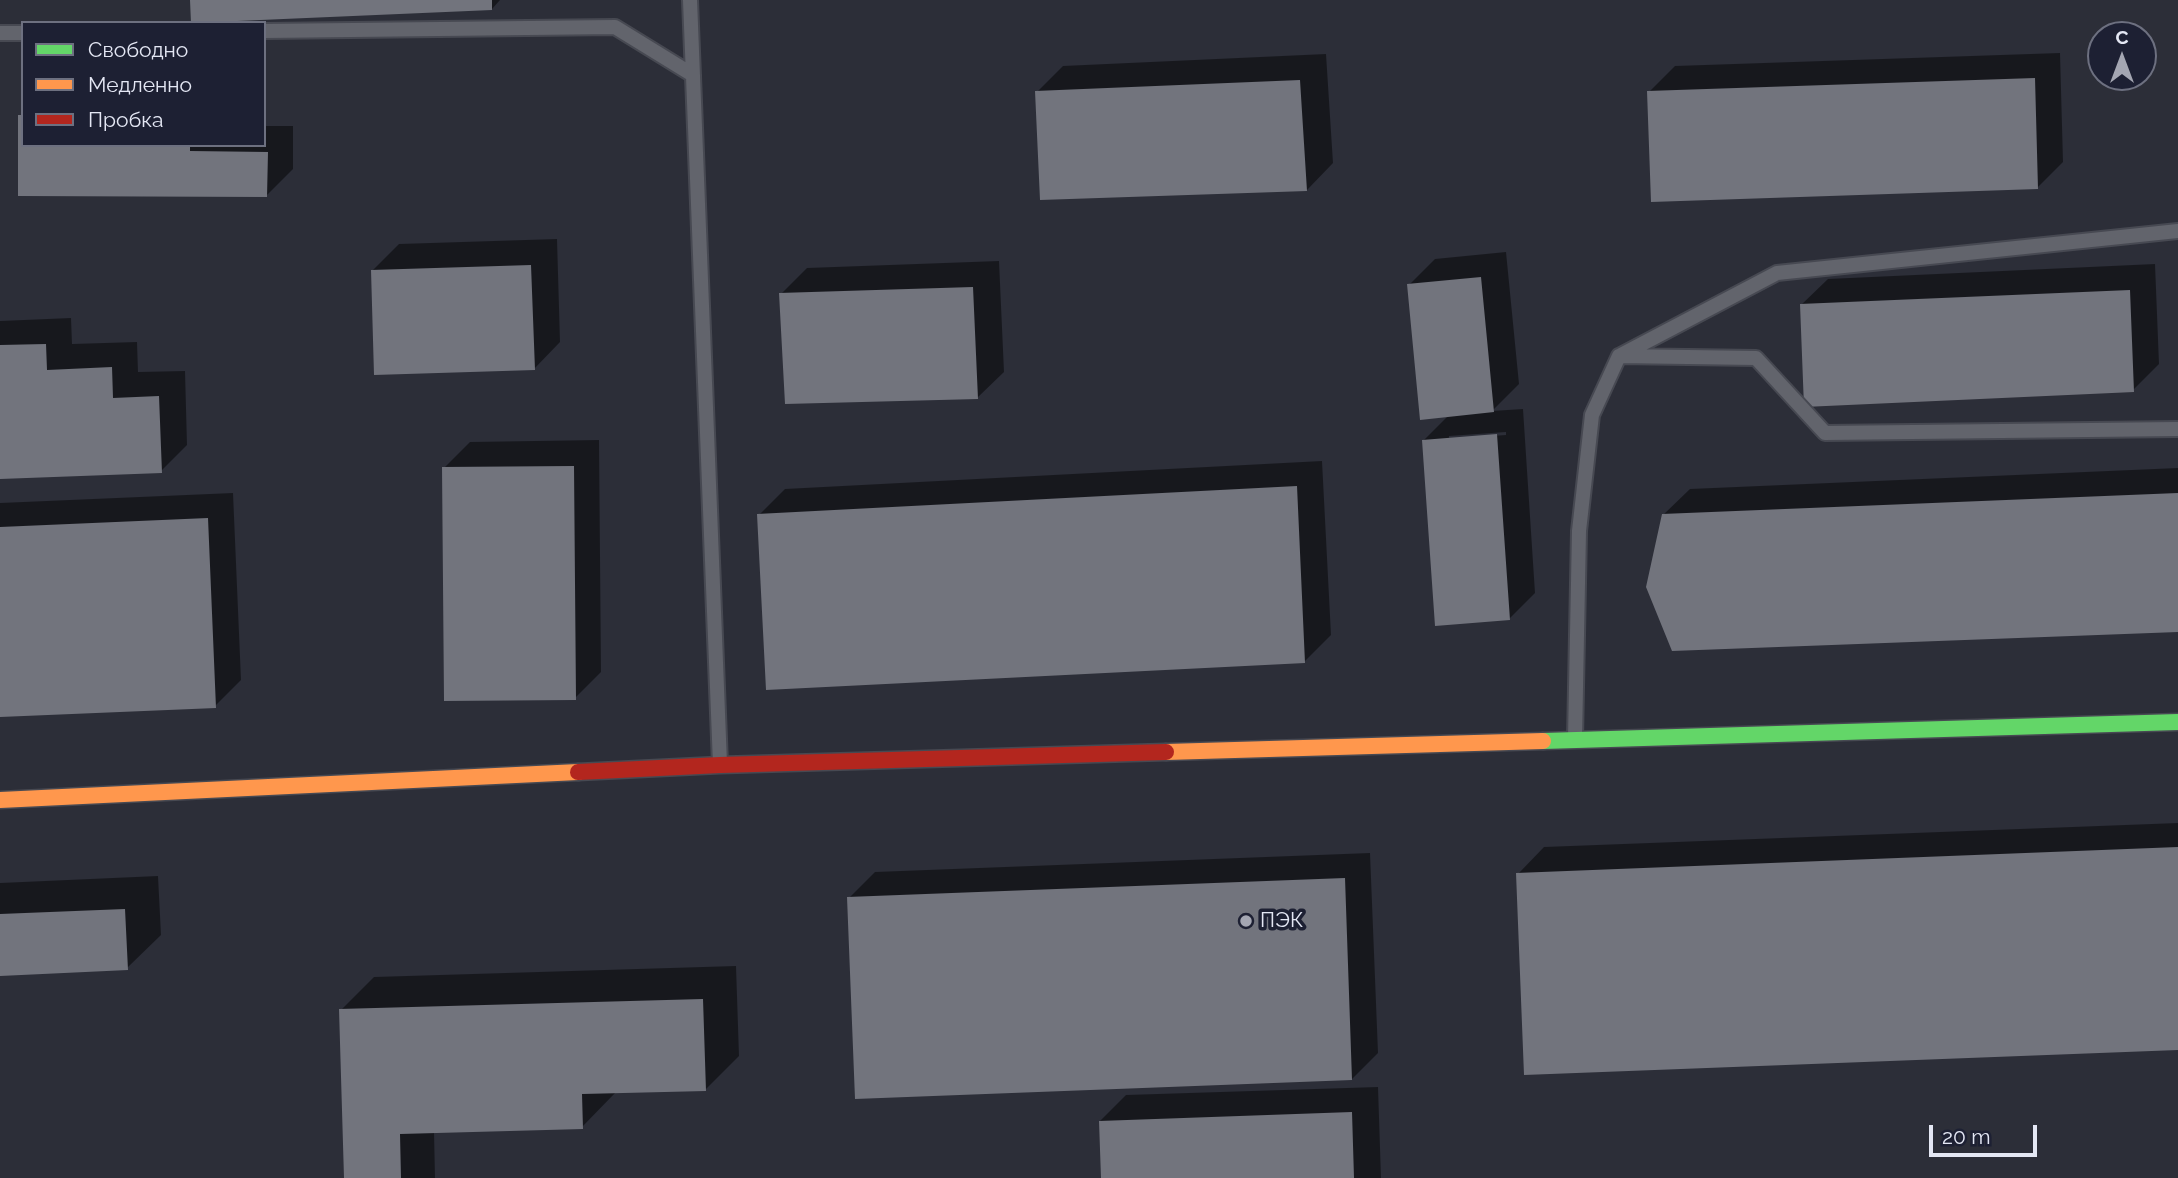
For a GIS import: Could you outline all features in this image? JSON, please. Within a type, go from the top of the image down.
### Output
[{"type":"street","points":[[0,800],[720,765],[2178,722]]},
{"type":"lane","points":[[690,0],[720,765]]},
{"type":"lane","points":[[266,31],[615,27],[693,75]]},
{"type":"lane","points":[[0,33],[21,33]]},
{"type":"lane","points":[[1575,740],[1579,531],[1592,415],[1619,356],[1777,273],[2178,231]]},
{"type":"lane","points":[[1619,356],[1756,358],[1825,433],[2178,429]]},
{"type":"building","points":[[190,0],[492,0],[492,10],[191,21]]},
{"type":"building","points":[[2035,78],[2038,189],[1651,202],[1647,91]]},
{"type":"building","points":[[1300,80],[1307,191],[1040,200],[1035,91]]},
{"type":"building","points":[[18,115],[21,115],[21,147],[190,147],[190,151],[268,152],[267,197],[18,196]]},
{"type":"building","points":[[531,265],[535,370],[374,375],[371,270]]},
{"type":"building","points":[[1481,277],[1494,412],[1420,420],[1407,284]]},
{"type":"building","points":[[973,287],[978,399],[785,404],[779,293]]},
{"type":"building","points":[[2130,290],[2134,392],[1804,407],[1800,304]]},
{"type":"building","points":[[46,344],[47,370],[112,367],[113,398],[159,396],[162,473],[0,479],[0,345]]},
{"type":"building","points":[[1497,434],[1510,620],[1435,626],[1422,440]]},
{"type":"building","points":[[574,466],[576,700],[444,701],[442,467]]},
{"type":"building","points":[[1297,486],[1305,663],[766,690],[757,514]]},
{"type":"building","points":[[2178,493],[2178,632],[1672,651],[1646,587],[1662,514]]},
{"type":"building","points":[[208,518],[216,708],[0,717],[0,527]]},
{"type":"building","points":[[2178,847],[2178,1050],[1524,1075],[1516,873]]},
{"type":"building","points":[[1345,878],[1352,1080],[855,1099],[847,897]]},
{"type":"building","points":[[125,909],[128,970],[0,976],[0,914]]},
{"type":"building","points":[[703,999],[706,1091],[582,1094],[583,1129],[400,1134],[401,1178],[344,1178],[339,1009]]},
{"type":"building","points":[[1352,1112],[1354,1178],[1101,1178],[1099,1121]]},
{"type":"traffic: fast","points":[[1543,741],[2178,722]]},
{"type":"traffic: slow","points":[[1166,752],[1543,741]]},
{"type":"traffic: slow","points":[[0,800],[578,772]]},
{"type":"traffic: jam","points":[[578,772],[720,765],[1166,752]]},
{"type":"place","name":"ПЭК","points":[[1246,921]]}]
